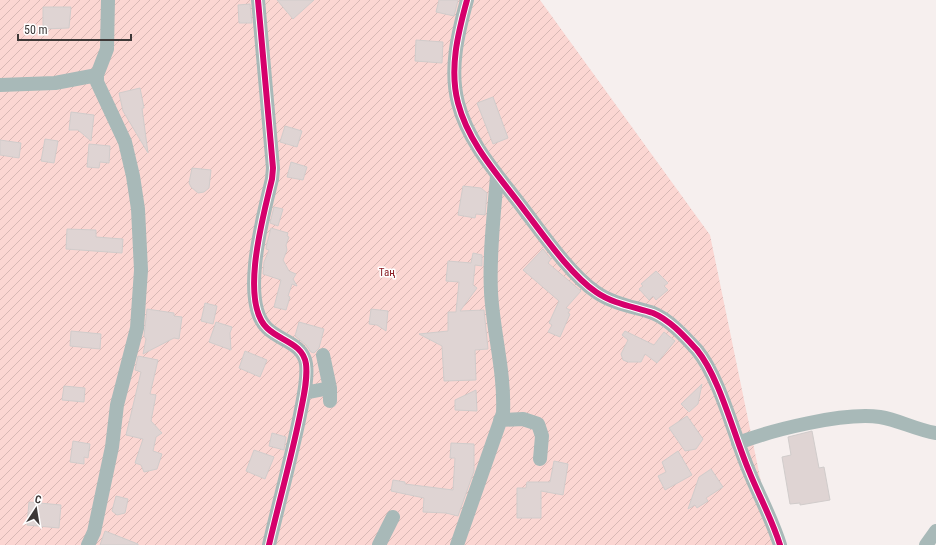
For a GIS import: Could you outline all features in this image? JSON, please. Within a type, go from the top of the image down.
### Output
[{"type":"street","points":[[88,545],[94,532],[112,447],[118,405],[137,328],[141,270],[138,209],[133,176],[125,142],[102,96],[97,75],[107,49],[108,0]]},
{"type":"street","points":[[258,0],[273,168],[272,179],[255,253],[255,294],[258,314],[266,328],[296,346],[306,364],[304,393],[297,431],[269,545]]},
{"type":"street","points":[[467,0],[455,57],[455,76],[458,102],[475,144],[497,176],[551,245],[596,292],[614,301],[655,314],[673,326],[697,351],[714,380],[738,443],[774,524],[780,545]]},
{"type":"street","points":[[0,85],[55,83],[97,75]]},
{"type":"street","points":[[457,545],[503,413],[504,395],[491,291],[493,216],[497,176]]},
{"type":"street","points":[[304,393],[330,395],[324,355]]},
{"type":"street","points":[[738,443],[756,436],[790,428],[834,420],[870,417],[880,417],[936,433]]},
{"type":"street","points":[[500,420],[523,419],[538,424],[542,436],[540,459]]},
{"type":"street","points":[[379,545],[393,517]]},
{"type":"street","points":[[926,545],[936,531]]},
{"type":"green space","name":"Таң","points":[[0,0],[540,0],[710,235],[774,545],[0,545]]},
{"type":"building","points":[[277,0],[314,0],[293,19]]},
{"type":"building","points":[[439,0],[458,0],[454,16],[436,12]]},
{"type":"building","points":[[250,4],[252,23],[239,23],[238,5]]},
{"type":"building","points":[[43,7],[71,7],[69,28],[43,29]]},
{"type":"building","points":[[416,40],[443,42],[442,63],[415,61]]},
{"type":"building","points":[[140,88],[144,108],[142,108],[148,153],[123,111],[119,93]]},
{"type":"building","points":[[493,97],[508,138],[493,144],[477,103]]},
{"type":"building","points":[[71,112],[94,115],[91,141],[78,130],[69,130]]},
{"type":"building","points":[[285,126],[302,131],[297,147],[280,142]]},
{"type":"building","points":[[45,139],[58,141],[54,163],[41,161]]},
{"type":"building","points":[[0,140],[21,143],[19,158],[0,155]]},
{"type":"building","points":[[89,144],[110,146],[109,163],[100,162],[99,168],[87,167]]},
{"type":"building","points":[[291,162],[307,167],[303,180],[287,177]]},
{"type":"building","points":[[192,168],[211,170],[209,188],[204,192],[198,193],[189,183]]},
{"type":"building","points":[[463,186],[481,188],[487,193],[485,215],[476,214],[475,218],[458,215]]},
{"type":"building","points":[[274,207],[283,209],[278,226],[270,223]]},
{"type":"building","points":[[271,228],[288,233],[287,236],[289,237],[286,245],[287,250],[283,260],[289,271],[296,274],[293,279],[297,286],[292,284],[286,310],[274,307],[281,280],[263,274],[264,262],[269,250],[266,249]]},
{"type":"building","points":[[67,229],[96,230],[96,237],[123,239],[122,253],[66,249]]},
{"type":"building","points":[[543,249],[551,259],[548,263],[581,291],[566,308],[570,310],[568,313],[570,314],[560,337],[548,332],[552,325],[549,323],[559,301],[523,270]]},
{"type":"building","points":[[473,253],[482,255],[482,266],[475,265],[473,285],[477,288],[460,311],[484,310],[488,349],[475,350],[476,380],[444,381],[442,346],[419,334],[448,331],[448,312],[456,312],[459,282],[446,281],[448,261],[471,263]]},
{"type":"building","points":[[656,271],[668,283],[664,286],[668,290],[656,300],[653,296],[649,300],[639,289],[643,286],[641,284]]},
{"type":"building","points":[[205,303],[217,306],[213,324],[201,321]]},
{"type":"building","points":[[147,309],[174,313],[174,316],[182,317],[179,339],[174,338],[143,354],[146,339],[144,336]]},
{"type":"building","points":[[371,309],[388,311],[386,331],[377,325],[369,324]]},
{"type":"building","points":[[216,322],[232,327],[230,333],[231,350],[209,342]]},
{"type":"building","points":[[299,322],[324,329],[319,348],[314,353],[311,352],[306,345],[295,336]]},
{"type":"building","points":[[71,331],[101,334],[100,349],[70,346]]},
{"type":"building","points":[[625,331],[654,345],[664,332],[675,341],[657,363],[645,354],[641,362],[628,362],[623,360],[621,354],[628,340],[622,335]]},
{"type":"building","points":[[245,351],[267,360],[260,377],[239,368]]},
{"type":"building","points":[[138,356],[158,360],[150,394],[156,395],[151,421],[162,433],[156,437],[153,451],[162,454],[157,469],[144,472],[141,465],[135,463],[143,439],[126,435],[141,372],[135,370]]},
{"type":"building","points":[[702,384],[698,404],[689,412],[681,404]]},
{"type":"building","points":[[64,386],[85,388],[84,402],[62,400]]},
{"type":"building","points":[[476,390],[477,411],[455,410],[455,400]]},
{"type":"building","points":[[687,416],[703,439],[696,449],[685,451],[669,428]]},
{"type":"building","points":[[812,431],[819,468],[824,467],[830,500],[800,505],[800,503],[790,504],[782,457],[791,455],[788,437]]},
{"type":"building","points":[[272,433],[286,437],[284,450],[269,446]]},
{"type":"building","points":[[73,441],[90,444],[88,458],[84,457],[84,464],[70,462]]},
{"type":"building","points":[[451,443],[474,444],[474,471],[458,516],[446,513],[423,512],[424,498],[391,491],[393,480],[405,482],[405,484],[453,490],[455,458],[450,458]]},
{"type":"building","points":[[254,450],[274,457],[265,479],[246,471]]},
{"type":"building","points":[[678,451],[692,475],[665,490],[658,476],[666,472],[662,462]]},
{"type":"building","points":[[554,461],[568,464],[563,495],[541,491],[541,518],[517,518],[517,488],[526,488],[527,482],[550,482]]},
{"type":"building","points":[[711,469],[723,487],[706,498],[708,501],[697,508],[695,505],[688,509],[699,477]]},
{"type":"building","points":[[116,496],[128,499],[125,513],[117,515],[112,511]]},
{"type":"building","points":[[29,502],[61,505],[59,528],[27,525]]},
{"type":"building","points":[[105,531],[138,544],[138,545],[100,545]]},
{"type":"cycle path","points":[[258,0],[273,168],[256,256],[254,278],[255,298],[259,315],[267,328],[296,347],[304,357],[306,364],[305,390],[269,545]]},
{"type":"cycle path","points":[[467,0],[458,38],[454,77],[458,103],[463,118],[477,147],[549,243],[577,276],[596,292],[610,300],[659,316],[677,329],[697,350],[713,376],[720,391],[743,457],[780,545]]}]
